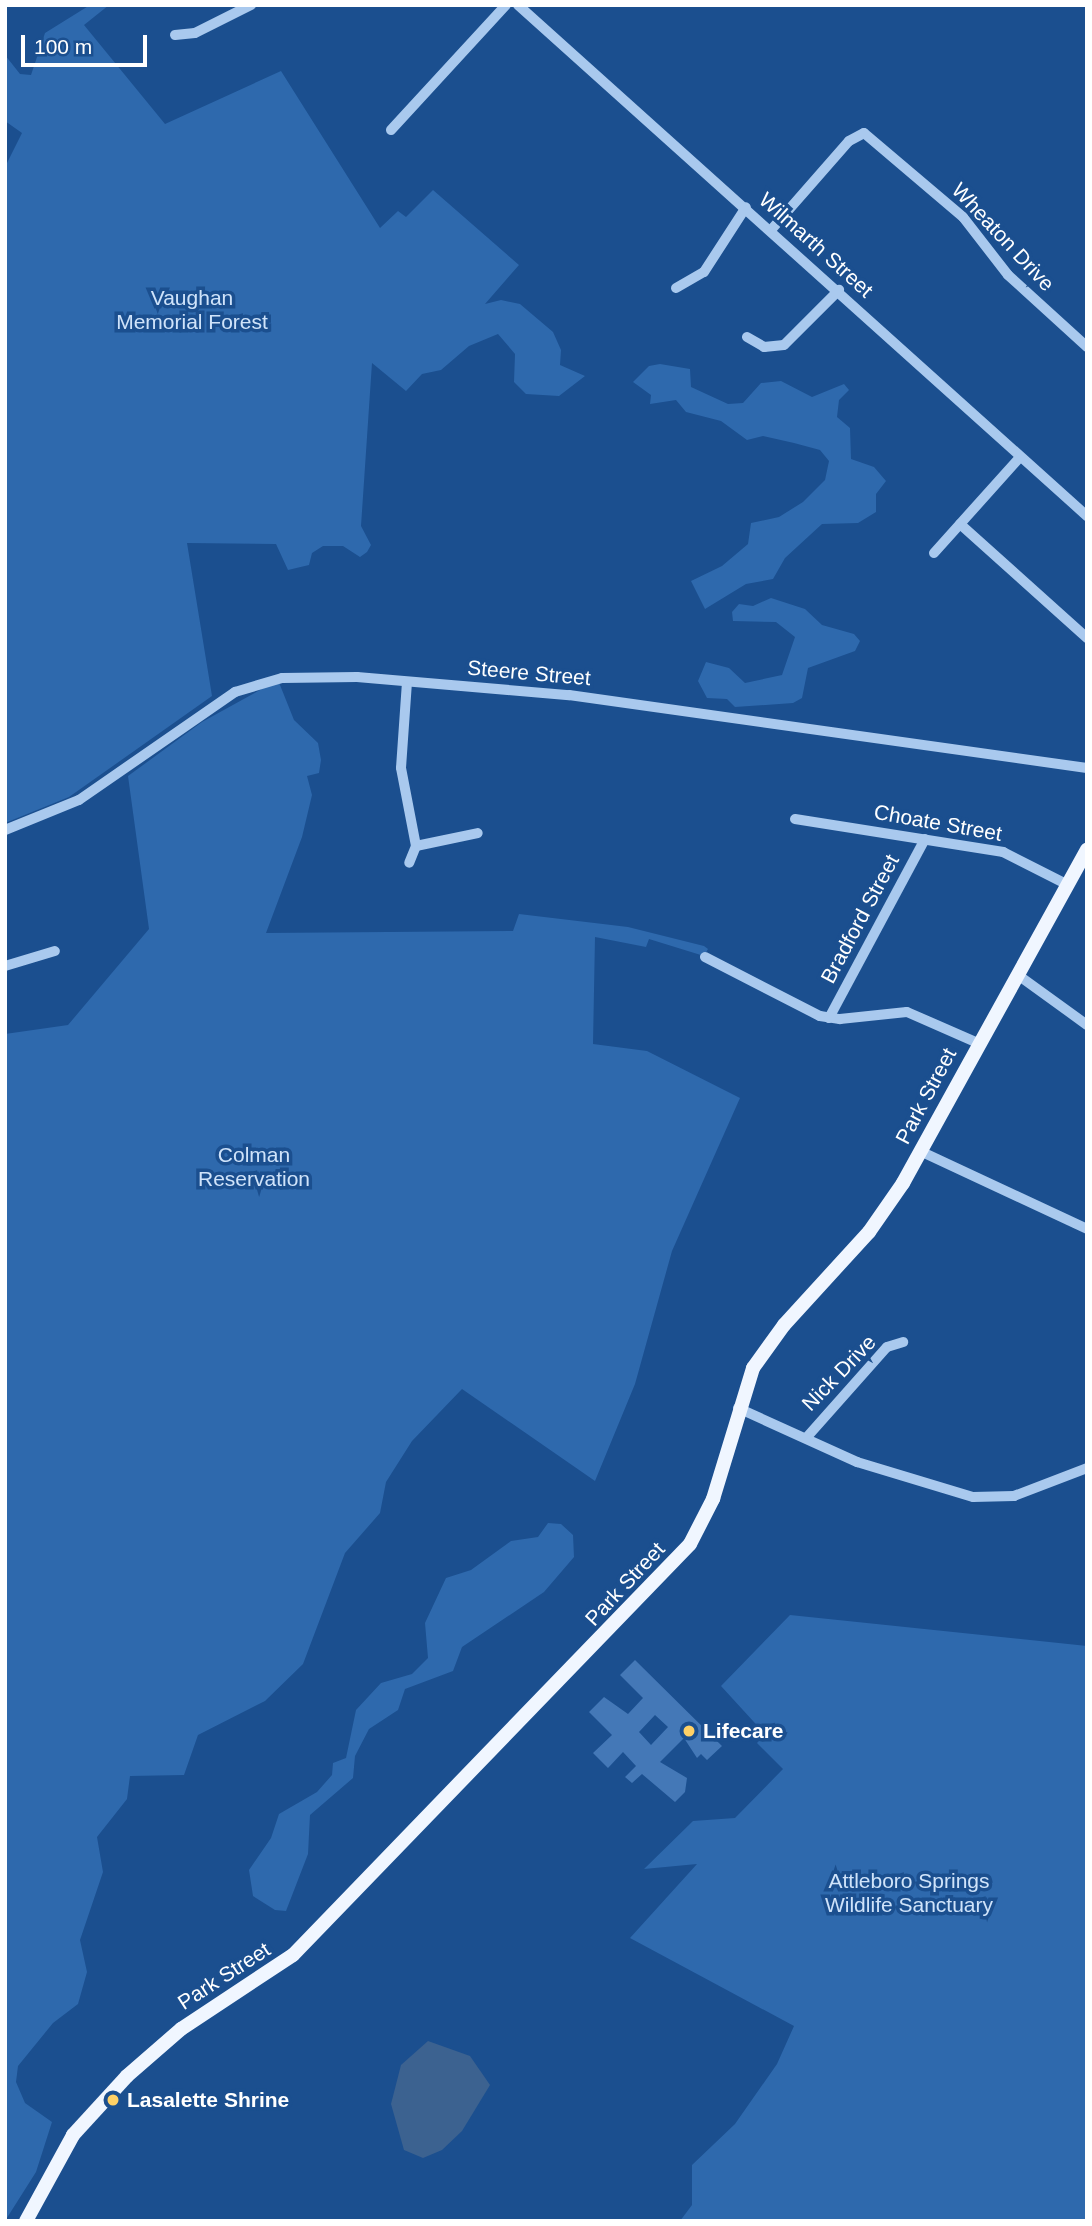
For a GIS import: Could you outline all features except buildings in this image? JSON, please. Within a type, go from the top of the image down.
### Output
[{"type":"main road","name":"Park Street","points":[[26,2221],[73,2135],[127,2076],[174,2035],[250,1988],[301,1948],[671,1568],[713,1499],[738,1408],[766,1346],[869,1232],[920,1151],[1087,849]]},
{"type":"street","points":[[176,35],[194,33],[251,5]]},
{"type":"street","points":[[391,130],[506,5]]},
{"type":"street","name":"Wilmarth Street","points":[[518,5],[839,290],[1087,516]]},
{"type":"street","name":"Wheaton Drive","points":[[771,230],[849,141],[864,134],[963,217],[1008,275],[1087,347]]},
{"type":"street","points":[[676,288],[704,272],[746,207]]},
{"type":"street","points":[[747,337],[764,347],[784,345],[839,290]]},
{"type":"street","points":[[934,553],[1020,457]]},
{"type":"street","points":[[960,524],[1087,638]]},
{"type":"street","name":"Steere Street","points":[[5,830],[79,800],[210,707],[262,680],[407,682],[665,707],[1087,768]]},
{"type":"street","points":[[407,682],[401,768],[416,846],[409,863]]},
{"type":"street","name":"Choate Street","points":[[795,819],[1003,852],[1068,885]]},
{"type":"street","points":[[416,846],[478,833]]},
{"type":"street","name":"Bradford Street","points":[[829,1018],[925,839]]},
{"type":"street","points":[[5,966],[55,951]]},
{"type":"street","points":[[705,957],[829,1018],[907,1012],[978,1043]]},
{"type":"street","points":[[1018,975],[1087,1025]]},
{"type":"street","points":[[920,1151],[1087,1229]]},
{"type":"street","name":"Nick Drive","points":[[807,1437],[887,1347],[903,1342]]},
{"type":"street","points":[[738,1408],[807,1437],[857,1462],[981,1498],[1037,1490],[1087,1468]]},
{"type":"green space","name":"Vaughan Memorial Forest","points":[[90,5],[109,5],[84,25],[165,124],[281,71],[380,228],[398,211],[406,217],[433,190],[519,265],[485,304],[501,300],[520,304],[553,332],[561,350],[560,365],[585,376],[559,396],[526,394],[514,382],[515,354],[498,334],[469,346],[441,370],[422,374],[406,391],[372,363],[361,526],[371,545],[367,552],[360,557],[343,546],[323,546],[312,553],[309,565],[288,570],[276,544],[187,543],[212,696],[69,797],[5,823],[5,167],[22,133],[5,121],[5,55],[20,74],[31,75],[45,33]]},
{"type":"green space","points":[[660,364],[690,369],[691,387],[728,404],[743,403],[761,383],[781,381],[812,397],[844,384],[849,390],[839,400],[837,417],[850,428],[851,459],[874,467],[886,481],[876,494],[876,512],[858,523],[822,524],[785,558],[773,579],[746,584],[705,609],[691,581],[722,566],[748,544],[751,523],[779,517],[803,502],[825,480],[829,461],[820,450],[794,443],[763,436],[747,440],[721,421],[686,412],[676,400],[650,404],[651,395],[633,382],[649,366]]},
{"type":"green space","points":[[771,598],[805,609],[822,625],[854,634],[860,641],[855,651],[808,668],[802,698],[793,703],[735,707],[727,699],[707,698],[698,681],[706,662],[729,668],[745,683],[782,675],[795,637],[776,622],[733,621],[732,612],[739,604],[753,606]]},
{"type":"green space","name":"Colman Reservation","points":[[278,680],[294,720],[318,743],[321,760],[319,773],[307,776],[312,795],[302,837],[266,933],[513,931],[519,914],[628,927],[704,946],[708,949],[704,956],[649,939],[646,947],[595,937],[593,1044],[647,1051],[740,1098],[672,1251],[635,1384],[595,1481],[462,1389],[412,1441],[386,1482],[380,1513],[345,1553],[303,1664],[265,1701],[198,1735],[184,1775],[130,1776],[127,1799],[97,1837],[103,1872],[80,1940],[87,1972],[78,2004],[53,2023],[18,2066],[16,2082],[25,2103],[52,2122],[36,2172],[5,2221],[5,1034],[68,1025],[149,929],[128,776],[202,722]]},
{"type":"green space","points":[[548,1523],[561,1524],[573,1535],[574,1557],[544,1592],[462,1647],[453,1671],[405,1689],[398,1710],[369,1729],[355,1756],[353,1778],[310,1815],[308,1854],[286,1911],[275,1910],[253,1896],[249,1870],[271,1838],[279,1814],[317,1792],[332,1775],[333,1763],[346,1758],[356,1710],[381,1683],[412,1674],[428,1658],[425,1623],[446,1578],[471,1570],[511,1541],[538,1537]]},
{"type":"green space","name":"Attleboro Springs Wildlife Sanctuary","points":[[790,1615],[1087,1646],[1087,2221],[680,2221],[692,2205],[692,2165],[735,2124],[777,2064],[794,2026],[630,1938],[697,1864],[644,1869],[693,1821],[735,1818],[783,1769],[757,1743],[765,1734],[721,1686]]},
{"type":"shaded area","points":[[428,2041],[470,2056],[490,2085],[462,2131],[442,2150],[423,2158],[404,2150],[391,2104],[401,2065]]},
{"type":"place","name":"Lifecare","points":[[689,1731]]},
{"type":"place","name":"Lasalette Shrine","points":[[113,2100]]}]
